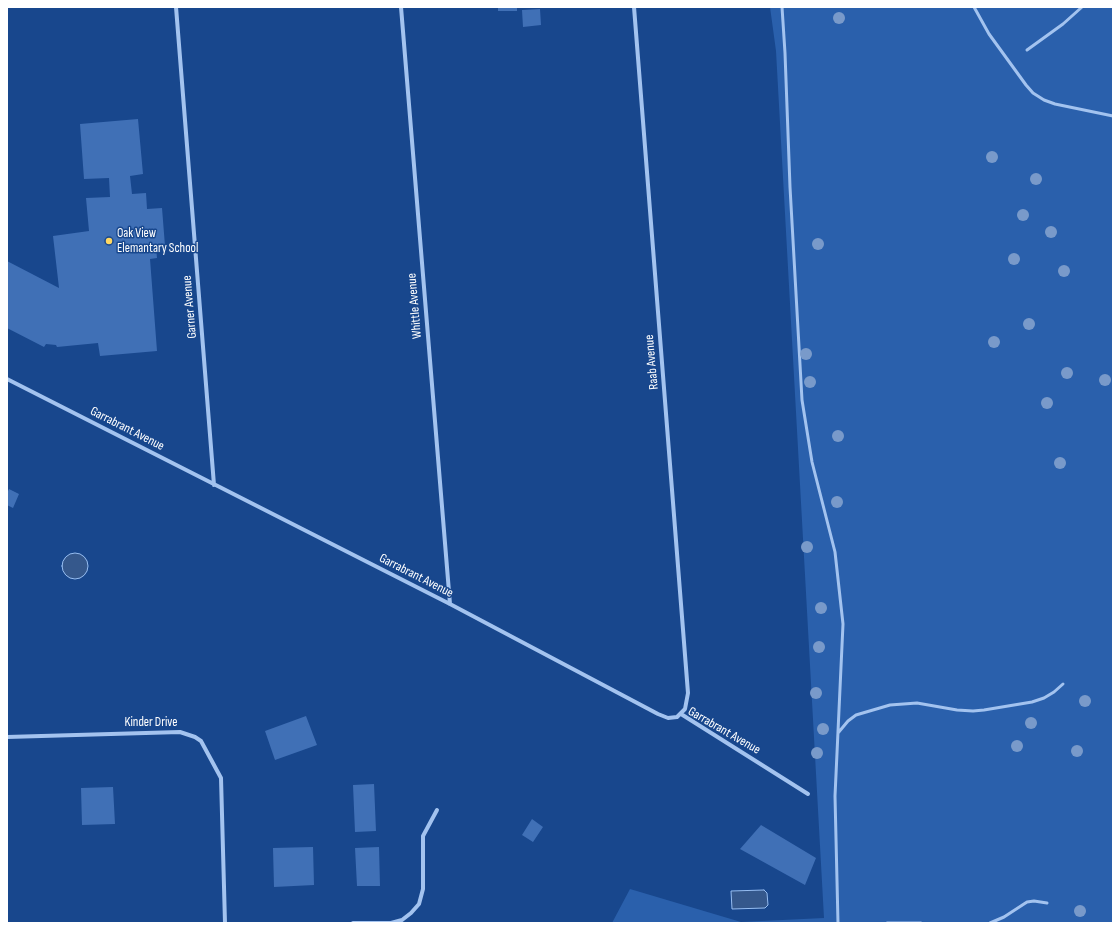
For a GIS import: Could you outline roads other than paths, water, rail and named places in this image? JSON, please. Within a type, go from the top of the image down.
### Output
[{"type":"street","name":"Garner Avenue","points":[[176,7],[214,485]]},
{"type":"street","name":"Whittle Avenue","points":[[401,7],[450,604]]},
{"type":"street","name":"Raab Avenue","points":[[634,7],[688,693],[687,703],[681,714]]},
{"type":"street","name":"Garrabrant Avenue","points":[[7,378],[214,485],[450,604],[658,714],[673,718],[681,714],[808,794]]},
{"type":"street","name":"Kinder Drive","points":[[7,737],[180,732],[201,741],[221,778],[225,923]]},
{"type":"street","points":[[353,923],[390,923],[402,920],[419,904],[423,890],[423,836],[437,810]]},
{"type":"lane","points":[[782,7],[802,400],[812,462],[835,552],[843,624],[835,796],[838,923]]},
{"type":"lane","points":[[974,7],[989,34],[1026,86],[1033,93],[1044,100],[1055,104],[1113,116]]},
{"type":"lane","points":[[1027,50],[1063,24],[1082,7]]},
{"type":"lane","points":[[838,734],[848,721],[856,715],[890,705],[917,703],[957,710],[984,710],[1032,702],[1044,698],[1063,684]]},
{"type":"lane","points":[[990,923],[1004,917],[1027,902],[1034,901],[1047,903]]},
{"type":"lane","points":[[887,923],[921,923]]},
{"type":"place","name":"Oak View Elemantary School","points":[[109,241]]}]
